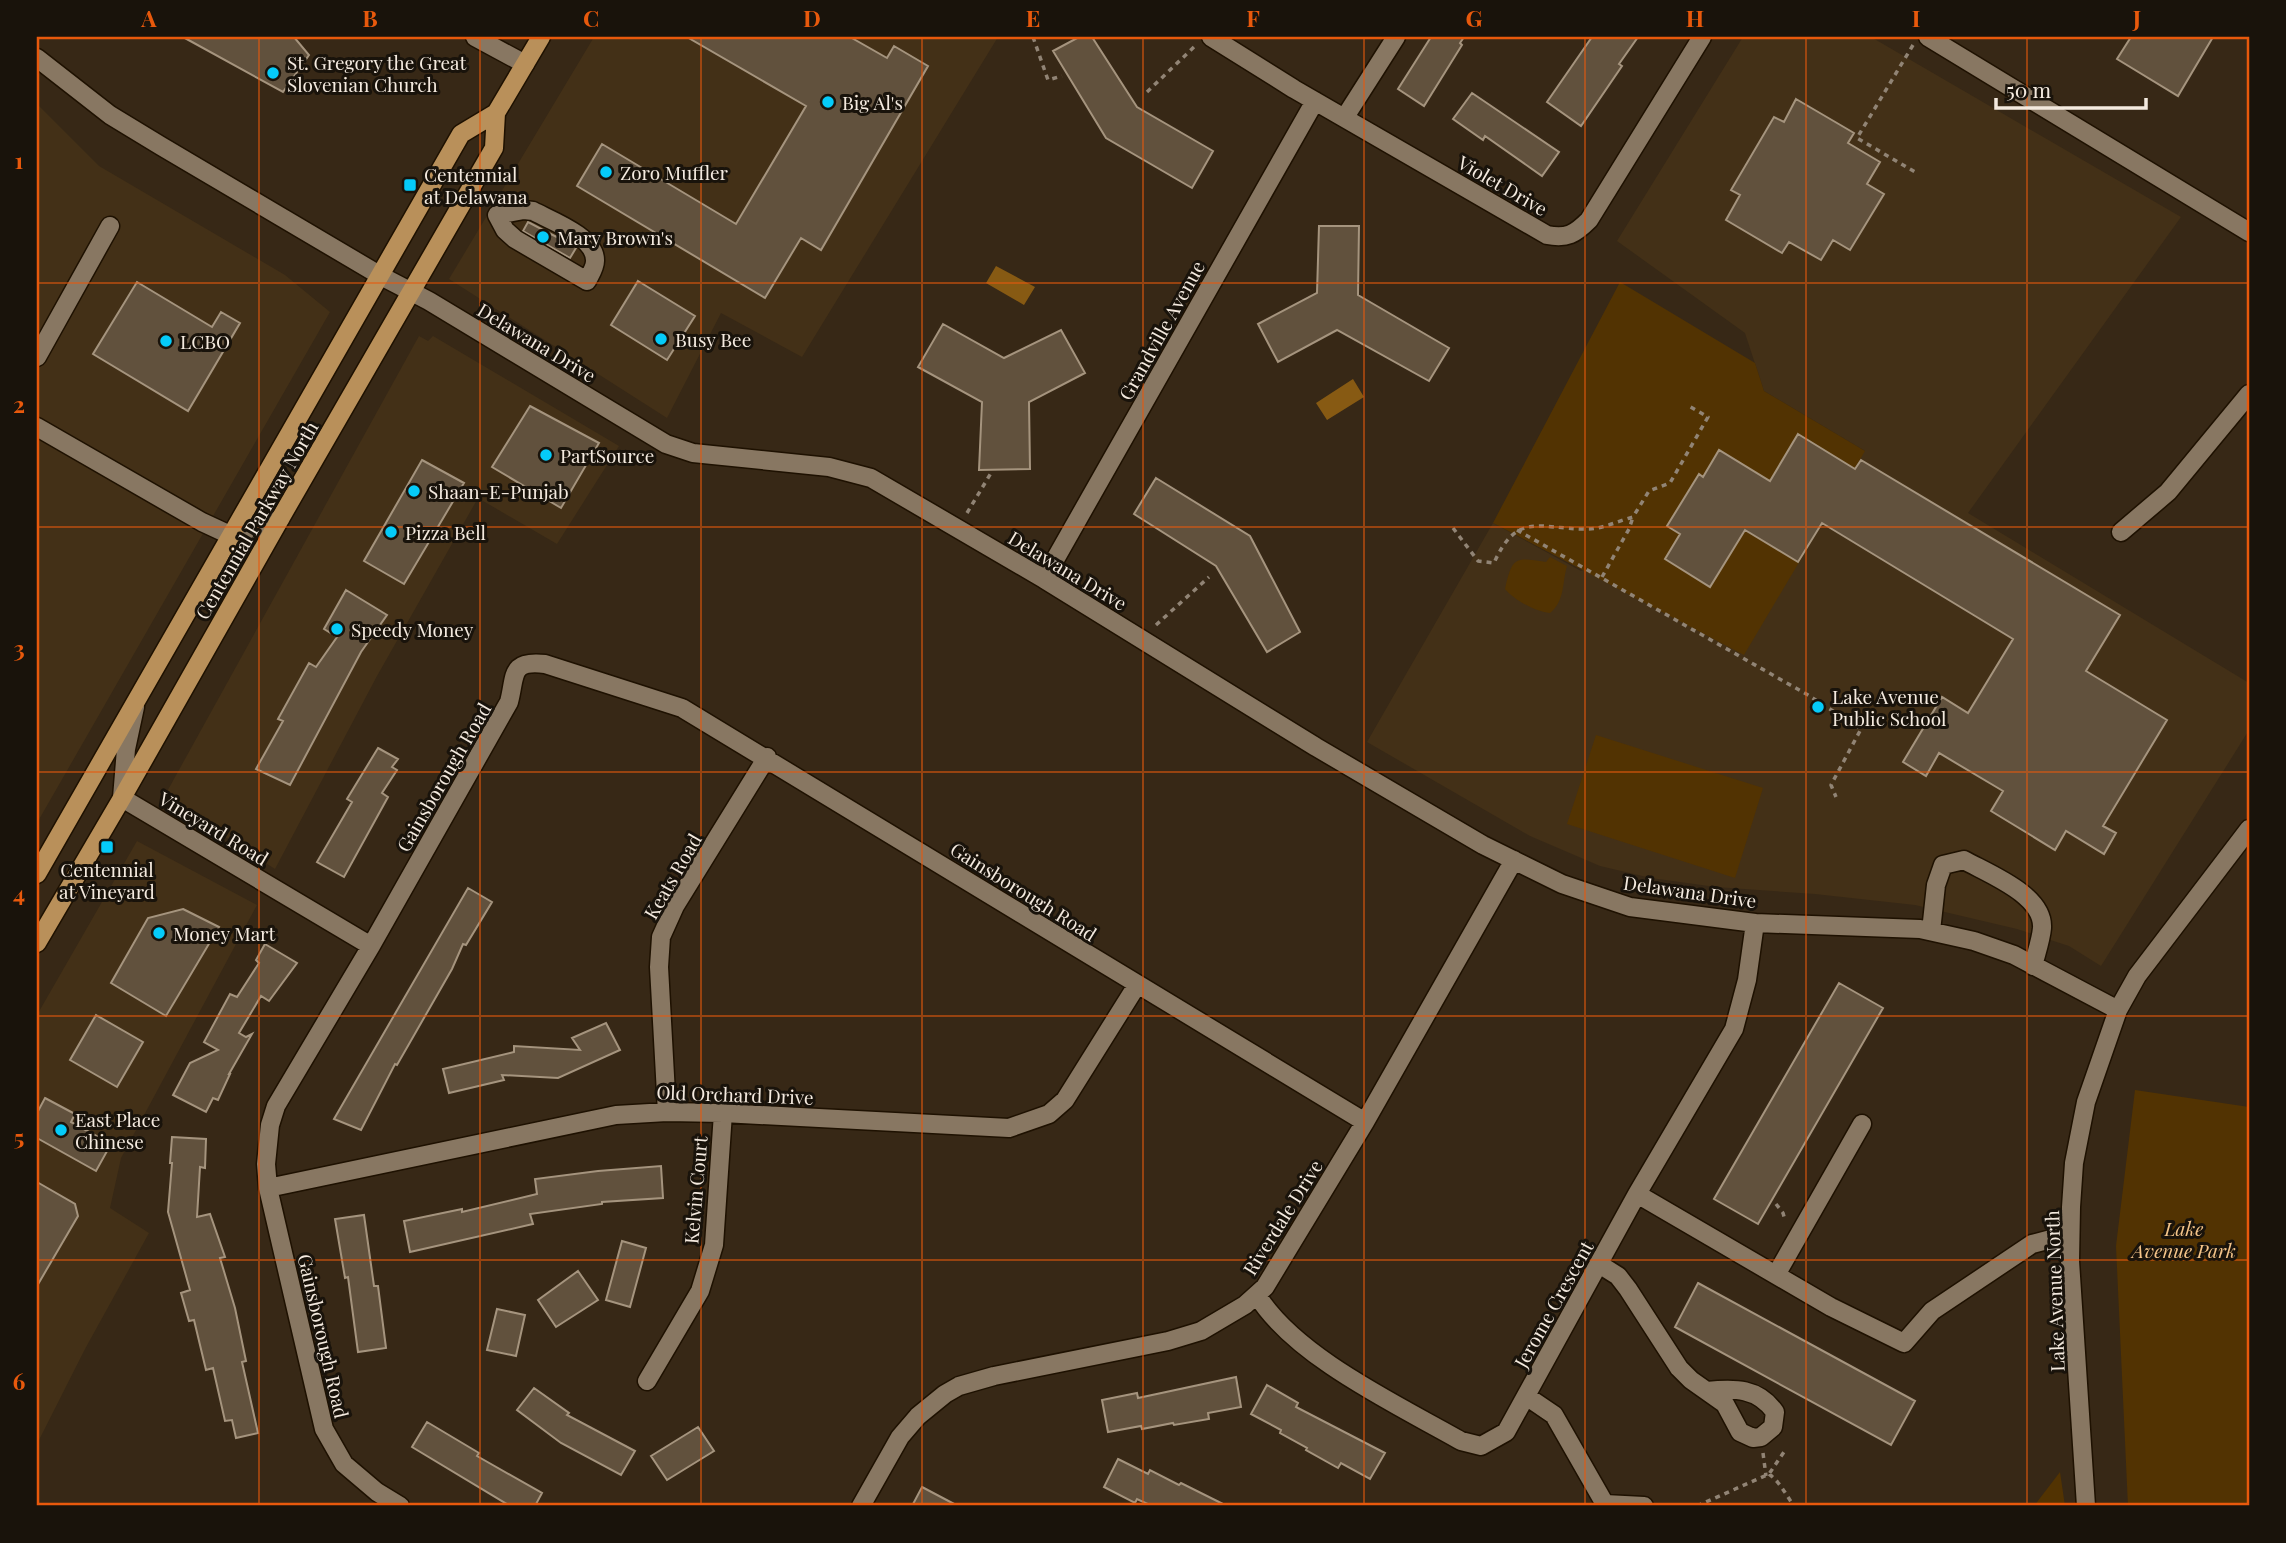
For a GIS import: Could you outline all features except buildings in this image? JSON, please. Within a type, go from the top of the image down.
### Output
[{"type":"main road","name":"Centennial Parkway North","points":[[37,943],[494,148],[496,113],[541,37]]},
{"type":"main road","name":"Centennial Parkway North","points":[[37,874],[461,134],[496,113]]},
{"type":"street","points":[[475,37],[525,64]]},
{"type":"street","name":"Violet Drive","points":[[1211,37],[1315,101],[1547,235],[1561,237],[1574,234],[1589,220],[1702,37]]},
{"type":"street","points":[[1345,117],[1396,37]]},
{"type":"street","points":[[1928,37],[2249,232]]},
{"type":"street","name":"Delawana Drive","points":[[37,58],[110,115],[666,444],[694,453],[829,467],[871,478],[1044,579],[1316,747],[1483,845],[1562,884],[1630,907],[1755,923],[1931,931],[1974,941],[2014,955],[2118,1010]]},
{"type":"street","name":"Grandville Avenue","points":[[1044,579],[1315,101]]},
{"type":"street","points":[[524,210],[533,211],[588,242],[594,251],[596,264],[587,281],[501,223],[524,210]]},
{"type":"street","points":[[37,357],[110,226]]},
{"type":"street","points":[[2121,532],[2168,492],[2249,394]]},
{"type":"street","points":[[37,427],[202,522],[230,535],[280,519]]},
{"type":"street","name":"Gainsborough Road","points":[[400,1506],[377,1492],[344,1464],[324,1429],[268,1188],[267,1142],[276,1106],[371,946],[509,702],[516,670],[529,662],[545,664],[682,708],[767,757],[1365,1122]]},
{"type":"street","points":[[122,798],[126,749],[136,698]]},
{"type":"street","name":"Keats Road","points":[[667,1112],[659,967],[661,937],[675,906],[767,757]]},
{"type":"street","name":"Vineyard Road","points":[[122,798],[371,946]]},
{"type":"street","name":"Lake Avenue North","points":[[2085,1506],[2070,1234],[2074,1163],[2086,1101],[2118,1010],[2137,976],[2249,830]]},
{"type":"street","name":"Riverdale Drive","points":[[861,1506],[900,1437],[918,1416],[959,1386],[1168,1341],[1201,1331],[1257,1295],[1265,1287],[1365,1122],[1514,860]]},
{"type":"street","points":[[1931,931],[1936,885],[1943,865],[1964,860],[2025,895],[2039,910],[2042,928],[2033,966]]},
{"type":"street","name":"Jerome Crescent","points":[[1257,1295],[1277,1321],[1322,1360],[1461,1441],[1481,1446],[1506,1432],[1637,1194],[1734,1029],[1746,981],[1755,923]]},
{"type":"street","name":"Old Orchard Drive","points":[[268,1188],[616,1115],[723,1113],[1009,1128],[1049,1114],[1065,1100],[1137,985]]},
{"type":"street","name":"Kelvin Court","points":[[647,1381],[700,1292],[714,1245],[723,1113]]},
{"type":"street","points":[[1776,1275],[1862,1124]]},
{"type":"street","points":[[1637,1194],[1831,1307],[1904,1343],[1932,1311],[2032,1244],[2070,1234]]},
{"type":"street","points":[[1599,1264],[1618,1276],[1679,1368],[1690,1380],[1707,1391]]},
{"type":"street","points":[[1526,1396],[1554,1415],[1605,1505],[1644,1506]]},
{"type":"path","points":[[1033,37],[1048,80],[1062,76]]},
{"type":"path","points":[[1147,92],[1204,37]]},
{"type":"path","points":[[1915,172],[1857,138],[1919,37]]},
{"type":"path","points":[[1602,578],[1649,491],[1670,483],[1708,417],[1687,405]]},
{"type":"path","points":[[958,528],[991,473]]},
{"type":"path","points":[[1453,528],[1479,561],[1494,563],[1517,530],[1534,525],[1589,530],[1633,517]]},
{"type":"path","points":[[1517,530],[1808,695],[1861,729],[1831,785],[1836,797]]},
{"type":"path","points":[[1141,639],[1209,578]]},
{"type":"path","points":[[1697,1506],[1769,1474],[1784,1452]]},
{"type":"path","points":[[1769,1474],[1778,1481],[1794,1506]]},
{"type":"shaded area","points":[[594,37],[998,37],[802,357],[721,313],[667,418],[449,279]]},
{"type":"shaded area","points":[[1743,37],[1871,37],[2181,217],[1968,513],[2249,683],[2249,730],[2101,966],[2069,946],[2017,929],[1915,905],[1716,887],[1651,878],[1600,866],[1530,836],[1367,742],[1493,523],[1581,571],[1865,451],[1764,391],[1745,333],[1617,241]]},
{"type":"shaded area","points":[[37,104],[99,166],[285,275],[330,312],[37,823]]},
{"type":"shaded area","points":[[996,266],[1035,287],[1024,305],[986,283]]},
{"type":"shaded area","points":[[419,336],[428,341],[433,336],[619,446],[557,544],[478,498],[377,676],[275,869],[164,797]]},
{"type":"shaded area","points":[[1353,379],[1364,397],[1327,420],[1316,403]]},
{"type":"shaded area","points":[[137,841],[257,905],[121,1158],[110,1208],[149,1233],[85,1349],[37,1444],[37,1015]]},
{"type":"green space","points":[[1620,282],[1755,363],[1764,391],[1865,451],[1744,655],[1493,523]]},
{"type":"green space","points":[[1550,557],[1567,566],[1561,597],[1550,613],[1526,605],[1505,589],[1510,571],[1516,562],[1546,562]]},
{"type":"green space","points":[[1596,735],[1763,788],[1735,878],[1567,824]]},
{"type":"green space","name":"Lake Avenue Park","points":[[2135,1090],[2249,1107],[2249,1506],[2128,1506],[2116,1246]]},
{"type":"green space","points":[[2060,1472],[2065,1506],[2034,1506]]},
{"type":"place","name":"St. Gregory the Great Slovenian Church","points":[[273,73]]},
{"type":"place","name":"Big Al's","points":[[828,102]]},
{"type":"place","name":"Zoro Muffler","points":[[606,172]]},
{"type":"place","name":"Centennial at Delawana","points":[[410,185]]},
{"type":"place","name":"Mary Brown's","points":[[543,237]]},
{"type":"place","name":"Busy Bee","points":[[661,339]]},
{"type":"place","name":"LCBO","points":[[166,341]]},
{"type":"place","name":"PartSource","points":[[546,455]]},
{"type":"place","name":"Shaan-E-Punjab","points":[[414,491]]},
{"type":"place","name":"Pizza Bell","points":[[391,532]]},
{"type":"place","name":"Speedy Money","points":[[337,629]]},
{"type":"place","name":"Lake Avenue Public School","points":[[1818,707]]},
{"type":"place","name":"Centennial at Vineyard","points":[[107,847]]},
{"type":"place","name":"Money Mart","points":[[159,933]]},
{"type":"place","name":"East Place Chinese","points":[[61,1130]]}]
